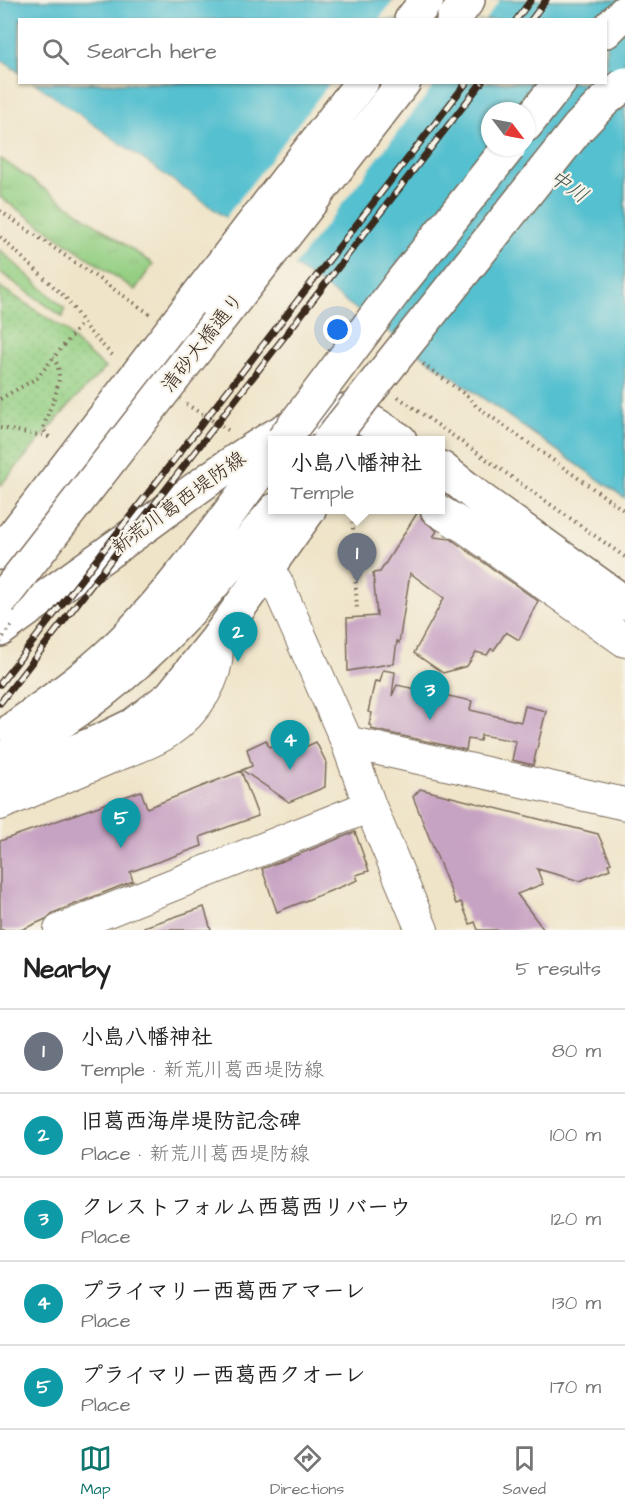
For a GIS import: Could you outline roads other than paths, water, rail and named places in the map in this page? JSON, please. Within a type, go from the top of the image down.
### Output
[{"type":"main road","points":[[413,18],[427,0]]},
{"type":"main road","points":[[454,18],[468,0]]},
{"type":"main road","points":[[607,30],[625,12]]},
{"type":"main road","name":"清砂大橋通り","points":[[0,553],[361,84]]},
{"type":"main road","name":"清砂大橋通り","points":[[0,601],[402,84]]},
{"type":"main road","points":[[535,114],[558,84]]},
{"type":"main road","points":[[334,426],[578,128],[604,101],[625,84]]},
{"type":"main road","points":[[287,436],[403,279],[502,156]]},
{"type":"main road","name":"新荒川葛西堤防線","points":[[276,436],[317,415],[334,426],[367,419],[392,436]]},
{"type":"main road","points":[[334,426],[351,426],[354,436]]},
{"type":"main road","name":"新荒川葛西堤防線","points":[[0,630],[268,440]]},
{"type":"main road","points":[[13,729],[99,663],[124,640],[180,578],[268,461]]},
{"type":"main road","points":[[445,471],[625,603]]},
{"type":"main road","points":[[445,484],[483,501]]},
{"type":"main road","points":[[0,760],[87,704],[134,664],[180,622],[272,514]]},
{"type":"main road","points":[[0,783],[133,725],[170,697],[216,640],[306,514]]},
{"type":"street","points":[[444,514],[625,641]]},
{"type":"street","points":[[265,570],[276,581],[347,742],[370,806],[422,930]]},
{"type":"street","points":[[0,804],[167,732],[189,712],[203,694],[212,675],[218,652],[216,640]]},
{"type":"street","points":[[347,742],[625,804]]},
{"type":"street","points":[[60,930],[93,924],[370,806]]},
{"type":"water","name":"中川","points":[[0,0],[625,0],[625,498],[35,84],[607,84],[607,18],[18,18],[18,71],[0,59]]},
{"type":"railway","points":[[518,18],[531,0]]},
{"type":"railway","points":[[532,18],[546,0]]},
{"type":"railway","points":[[0,684],[465,84]]},
{"type":"railway","points":[[0,703],[480,84]]},
{"type":"place","name":"小島八幡神社","points":[[357,583]]},
{"type":"place","name":"旧葛西海岸堤防記念碑","points":[[238,662]]},
{"type":"place","name":"クレストフォルム西葛西リバーウ","points":[[430,720]]},
{"type":"place","name":"プライマリー西葛西アマーレ","points":[[290,770]]},
{"type":"place","name":"プライマリー西葛西クオーレ","points":[[121,848]]}]
